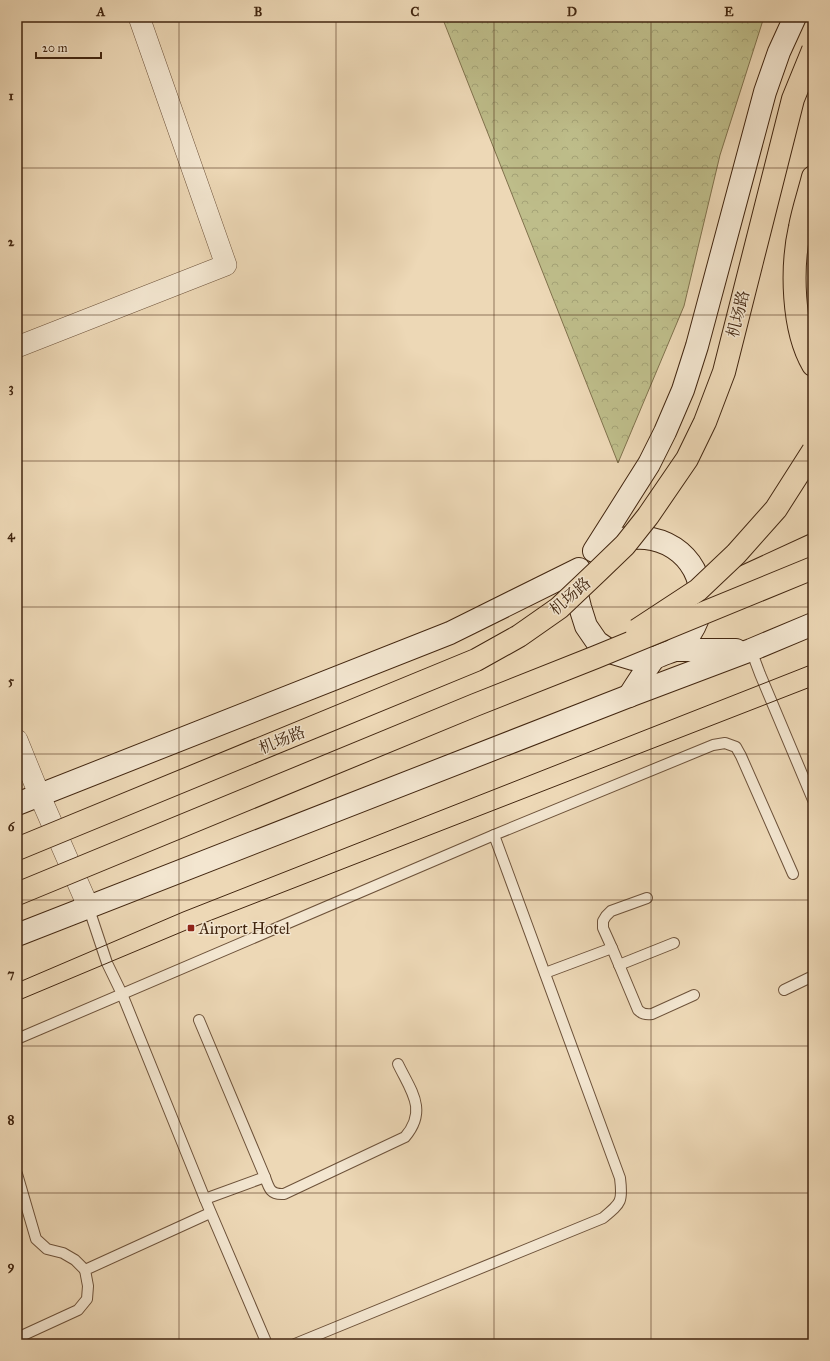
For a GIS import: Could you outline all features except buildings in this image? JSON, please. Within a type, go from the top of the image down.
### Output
[{"type":"highway","name":"机场路","points":[[17,849],[476,660],[519,636],[559,608],[625,545],[648,516],[687,459],[705,422],[724,372],[793,99],[813,50]]},
{"type":"highway","points":[[813,176],[800,228],[794,278],[799,328],[808,357],[813,365]]},
{"type":"highway","points":[[596,657],[698,590],[736,554],[776,509],[813,451]]},
{"type":"highway","points":[[702,596],[813,546]]},
{"type":"highway","points":[[17,894],[475,705],[813,568]]},
{"type":"street","points":[[17,347],[226,265],[139,17]]},
{"type":"street","points":[[17,804],[39,794],[450,633],[579,568],[594,551],[649,464],[683,390],[699,338],[765,92],[779,52],[795,17]]},
{"type":"street","points":[[594,551],[612,540],[651,538],[669,545],[686,558],[697,575],[702,596],[699,617],[690,636],[664,654],[629,696]]},
{"type":"street","points":[[579,568],[575,587],[586,626],[597,642],[613,653],[633,659],[664,654],[751,650]]},
{"type":"street","points":[[17,935],[88,906],[751,650],[813,624]]},
{"type":"street","points":[[17,740],[88,906]]},
{"type":"lane","points":[[751,650],[813,800]]},
{"type":"lane","points":[[17,1038],[494,835],[713,745],[725,743],[736,747],[793,874]]},
{"type":"lane","points":[[295,1344],[603,1218],[616,1208],[622,1196],[620,1178],[494,835]]},
{"type":"lane","points":[[647,898],[611,911],[603,921],[603,928],[638,1010],[647,1015],[652,1014],[694,995]]},
{"type":"lane","points":[[88,906],[105,957],[122,994],[210,1213],[267,1344]]},
{"type":"lane","points":[[619,964],[674,943]]},
{"type":"lane","points":[[545,973],[612,948]]},
{"type":"lane","points":[[784,990],[813,976]]},
{"type":"lane","points":[[199,1020],[265,1177],[268,1188],[278,1195],[284,1194],[405,1137],[411,1129],[416,1116],[417,1103],[398,1064]]},
{"type":"lane","points":[[17,1174],[36,1239],[47,1249],[63,1253],[75,1260],[85,1270],[88,1286],[87,1299],[78,1310],[17,1338]]},
{"type":"lane","points":[[205,1199],[265,1177]]},
{"type":"lane","points":[[85,1270],[210,1213]]},
{"type":"green space","points":[[442,17],[764,17],[720,155],[684,306],[618,463]]},
{"type":"tram line","points":[[17,983],[183,912],[813,664]]},
{"type":"tram line","points":[[17,1001],[191,928],[813,686]]},
{"type":"place","name":"Airport Hotel","points":[[191,928]]}]
